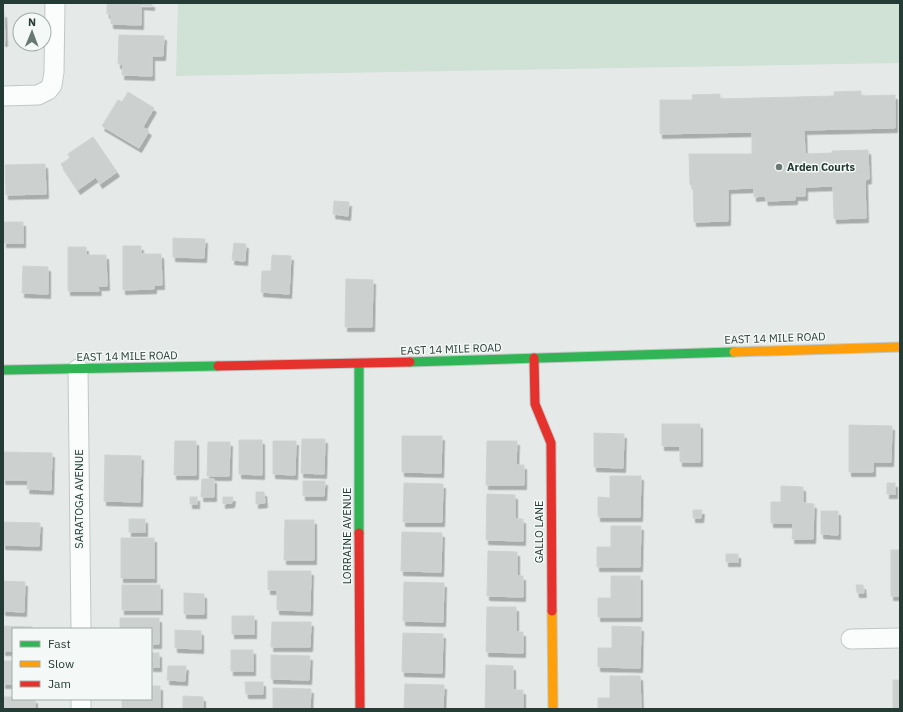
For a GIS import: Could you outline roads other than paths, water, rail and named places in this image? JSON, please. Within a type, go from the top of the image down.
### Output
[{"type":"main road","name":"EAST 14 MILE ROAD","points":[[3,370],[359,364],[900,347]]},
{"type":"main road","name":"GALLO LANE","points":[[534,358],[535,404],[551,443],[553,709]]},
{"type":"main road","name":"LORRAINE AVENUE","points":[[359,364],[360,709]]},
{"type":"street","points":[[3,96],[38,95],[48,90],[52,85],[54,79],[56,3]]},
{"type":"street","name":"SARATOGA AVENUE","points":[[78,369],[80,628]]},
{"type":"street","points":[[851,639],[900,638]]},
{"type":"place","name":"Arden Courts","points":[[779,167]]}]
